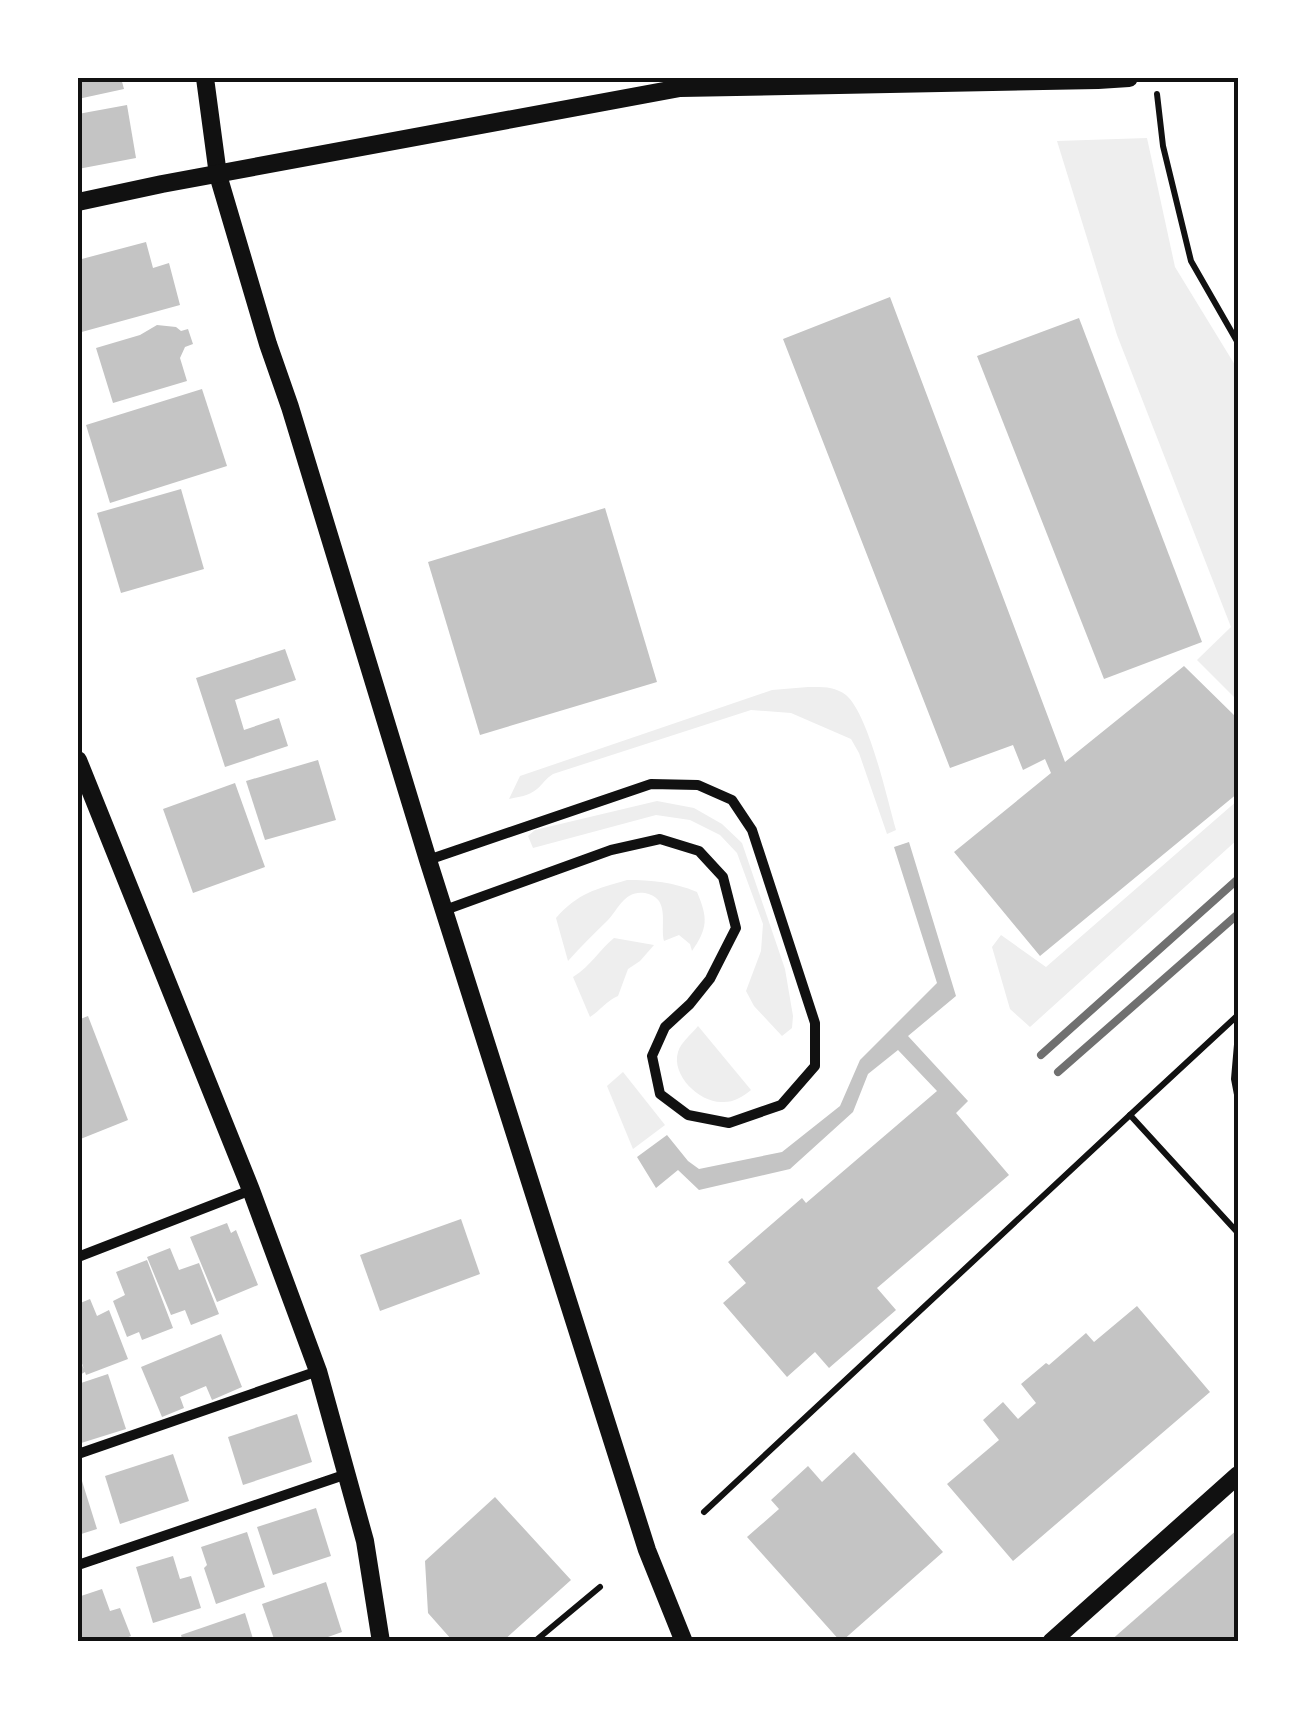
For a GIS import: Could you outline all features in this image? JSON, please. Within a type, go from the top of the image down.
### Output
[{"type":"street","points":[[205,78],[218,175],[428,860],[647,1550],[684,1642]]},
{"type":"street","points":[[78,202],[680,88],[1129,78]]},
{"type":"street","points":[[78,760],[318,1371],[365,1540],[380,1642]]},
{"type":"street","points":[[428,860],[651,784],[698,785],[732,800],[752,830],[815,1023],[815,1066],[781,1104],[729,1123],[688,1115],[660,1094],[652,1056],[666,1027],[710,978],[736,928],[723,877],[699,851],[660,839],[610,850],[446,910]]},
{"type":"street","points":[[78,1257],[250,1190]]},
{"type":"street","points":[[78,1454],[318,1371]]},
{"type":"street","points":[[78,1565],[347,1474]]},
{"type":"street","points":[[1050,1642],[1238,1475]]},
{"type":"path","points":[[1154,78],[1163,146],[1191,260],[1238,344]]},
{"type":"path","points":[[704,1512],[1238,1016]]},
{"type":"path","points":[[1238,1033],[1234,1079],[1238,1100]]},
{"type":"path","points":[[1130,1115],[1238,1233]]},
{"type":"path","points":[[534,1642],[600,1587]]},
{"type":"shaded area","points":[[1147,138],[1175,267],[1238,370],[1238,701],[1197,660],[1231,627],[1117,335],[1057,141]]},
{"type":"shaded area","points":[[772,690],[837,690],[854,705],[876,758],[896,830],[887,834],[851,739],[791,713],[751,710],[553,774],[534,791],[509,799],[520,776]]},
{"type":"shaded area","points":[[1238,800],[1238,839],[1030,1027],[1010,1009],[992,947],[1001,935],[1046,967]]},
{"type":"shaded area","points":[[657,801],[694,808],[722,824],[742,843],[785,969],[793,1016],[792,1028],[782,1036],[754,1006],[746,991],[761,951],[763,924],[737,853],[720,835],[690,820],[656,815],[533,848],[528,836],[535,830]]},
{"type":"shaded area","points":[[627,880],[662,882],[697,892],[705,923],[692,951],[679,935],[664,941],[659,901],[638,893],[623,901],[568,961],[556,918],[580,897]]},
{"type":"shaded area","points":[[614,938],[654,945],[628,969],[618,996],[590,1017],[573,977]]},
{"type":"shaded area","points":[[698,1026],[751,1090],[737,1099],[721,1102],[704,1097],[689,1086],[679,1070],[678,1052]]},
{"type":"shaded area","points":[[623,1072],[665,1125],[633,1149],[607,1086]]},
{"type":"building","points":[[78,78],[121,78],[124,89],[78,99]]},
{"type":"building","points":[[127,105],[136,158],[78,169],[78,114]]},
{"type":"building","points":[[146,242],[153,268],[169,263],[180,305],[78,333],[78,260]]},
{"type":"building","points":[[890,297],[1065,762],[1184,666],[1238,719],[1238,793],[1040,956],[954,852],[1051,773],[1045,759],[1023,770],[1013,745],[950,768],[783,339]]},
{"type":"building","points":[[1079,318],[1202,642],[1104,679],[977,356]]},
{"type":"building","points":[[157,325],[188,329],[193,344],[185,347],[180,358],[187,381],[113,403],[96,348],[140,335]]},
{"type":"building","points":[[202,389],[227,466],[110,503],[86,425]]},
{"type":"building","points":[[181,489],[204,569],[121,593],[97,513]]},
{"type":"building","points":[[605,508],[657,682],[480,735],[428,562]]},
{"type":"building","points":[[285,649],[296,680],[235,700],[244,730],[279,718],[288,746],[225,767],[196,678]]},
{"type":"building","points":[[318,760],[336,820],[265,840],[246,781]]},
{"type":"building","points":[[235,783],[265,867],[193,893],[163,809]]},
{"type":"building","points":[[909,842],[956,996],[908,1036],[968,1101],[956,1113],[1009,1175],[877,1288],[896,1310],[829,1368],[815,1352],[787,1377],[723,1303],[746,1283],[728,1262],[802,1198],[806,1203],[937,1091],[898,1050],[868,1074],[853,1112],[790,1169],[699,1190],[678,1170],[656,1188],[637,1157],[667,1135],[699,1169],[782,1152],[840,1106],[860,1060],[937,983],[894,847]]},
{"type":"building","points":[[88,1016],[128,1120],[78,1140],[78,1020]]},
{"type":"building","points":[[461,1219],[480,1274],[380,1311],[360,1255]]},
{"type":"building","points":[[227,1223],[231,1233],[236,1230],[258,1285],[217,1302],[190,1237]]},
{"type":"building","points":[[170,1248],[179,1270],[199,1263],[219,1314],[191,1325],[185,1310],[171,1315],[147,1257]]},
{"type":"building","points":[[147,1260],[173,1328],[142,1340],[139,1332],[127,1337],[113,1301],[125,1295],[116,1272]]},
{"type":"building","points":[[90,1299],[97,1316],[109,1310],[128,1359],[78,1376],[78,1357],[84,1369],[78,1353],[78,1304]]},
{"type":"building","points":[[1137,1306],[1210,1392],[1013,1561],[947,1484],[999,1440],[983,1420],[1003,1402],[1018,1419],[1036,1403],[1021,1384],[1086,1333],[1094,1342]]},
{"type":"building","points":[[221,1334],[242,1387],[212,1400],[206,1386],[180,1397],[184,1408],[162,1417],[141,1367]]},
{"type":"building","points":[[108,1374],[126,1429],[78,1444],[78,1384]]},
{"type":"building","points":[[297,1414],[312,1462],[243,1485],[228,1437]]},
{"type":"building","points":[[854,1452],[943,1552],[841,1642],[747,1537],[779,1509],[771,1500],[808,1466],[822,1482]]},
{"type":"building","points":[[173,1454],[189,1501],[120,1524],[105,1476]]},
{"type":"building","points":[[82,1481],[97,1529],[78,1535],[78,1482]]},
{"type":"building","points":[[495,1497],[571,1580],[502,1642],[448,1642],[451,1639],[428,1613],[425,1561]]},
{"type":"building","points":[[316,1508],[331,1556],[273,1575],[257,1527]]},
{"type":"building","points":[[1238,1529],[1238,1642],[1109,1642]]},
{"type":"building","points":[[247,1532],[265,1587],[216,1604],[201,1547]]},
{"type":"building","points":[[173,1556],[180,1579],[191,1576],[201,1608],[153,1623],[136,1567]]},
{"type":"building","points":[[326,1582],[342,1632],[314,1642],[275,1642],[262,1604]]},
{"type":"building","points":[[102,1589],[110,1611],[120,1608],[131,1636],[116,1642],[78,1642],[78,1597]]},
{"type":"building","points":[[245,1613],[254,1642],[183,1642],[181,1635]]},
{"type":"railway","points":[[1041,1055],[1238,879]]},
{"type":"railway","points":[[1058,1072],[1238,914]]}]
